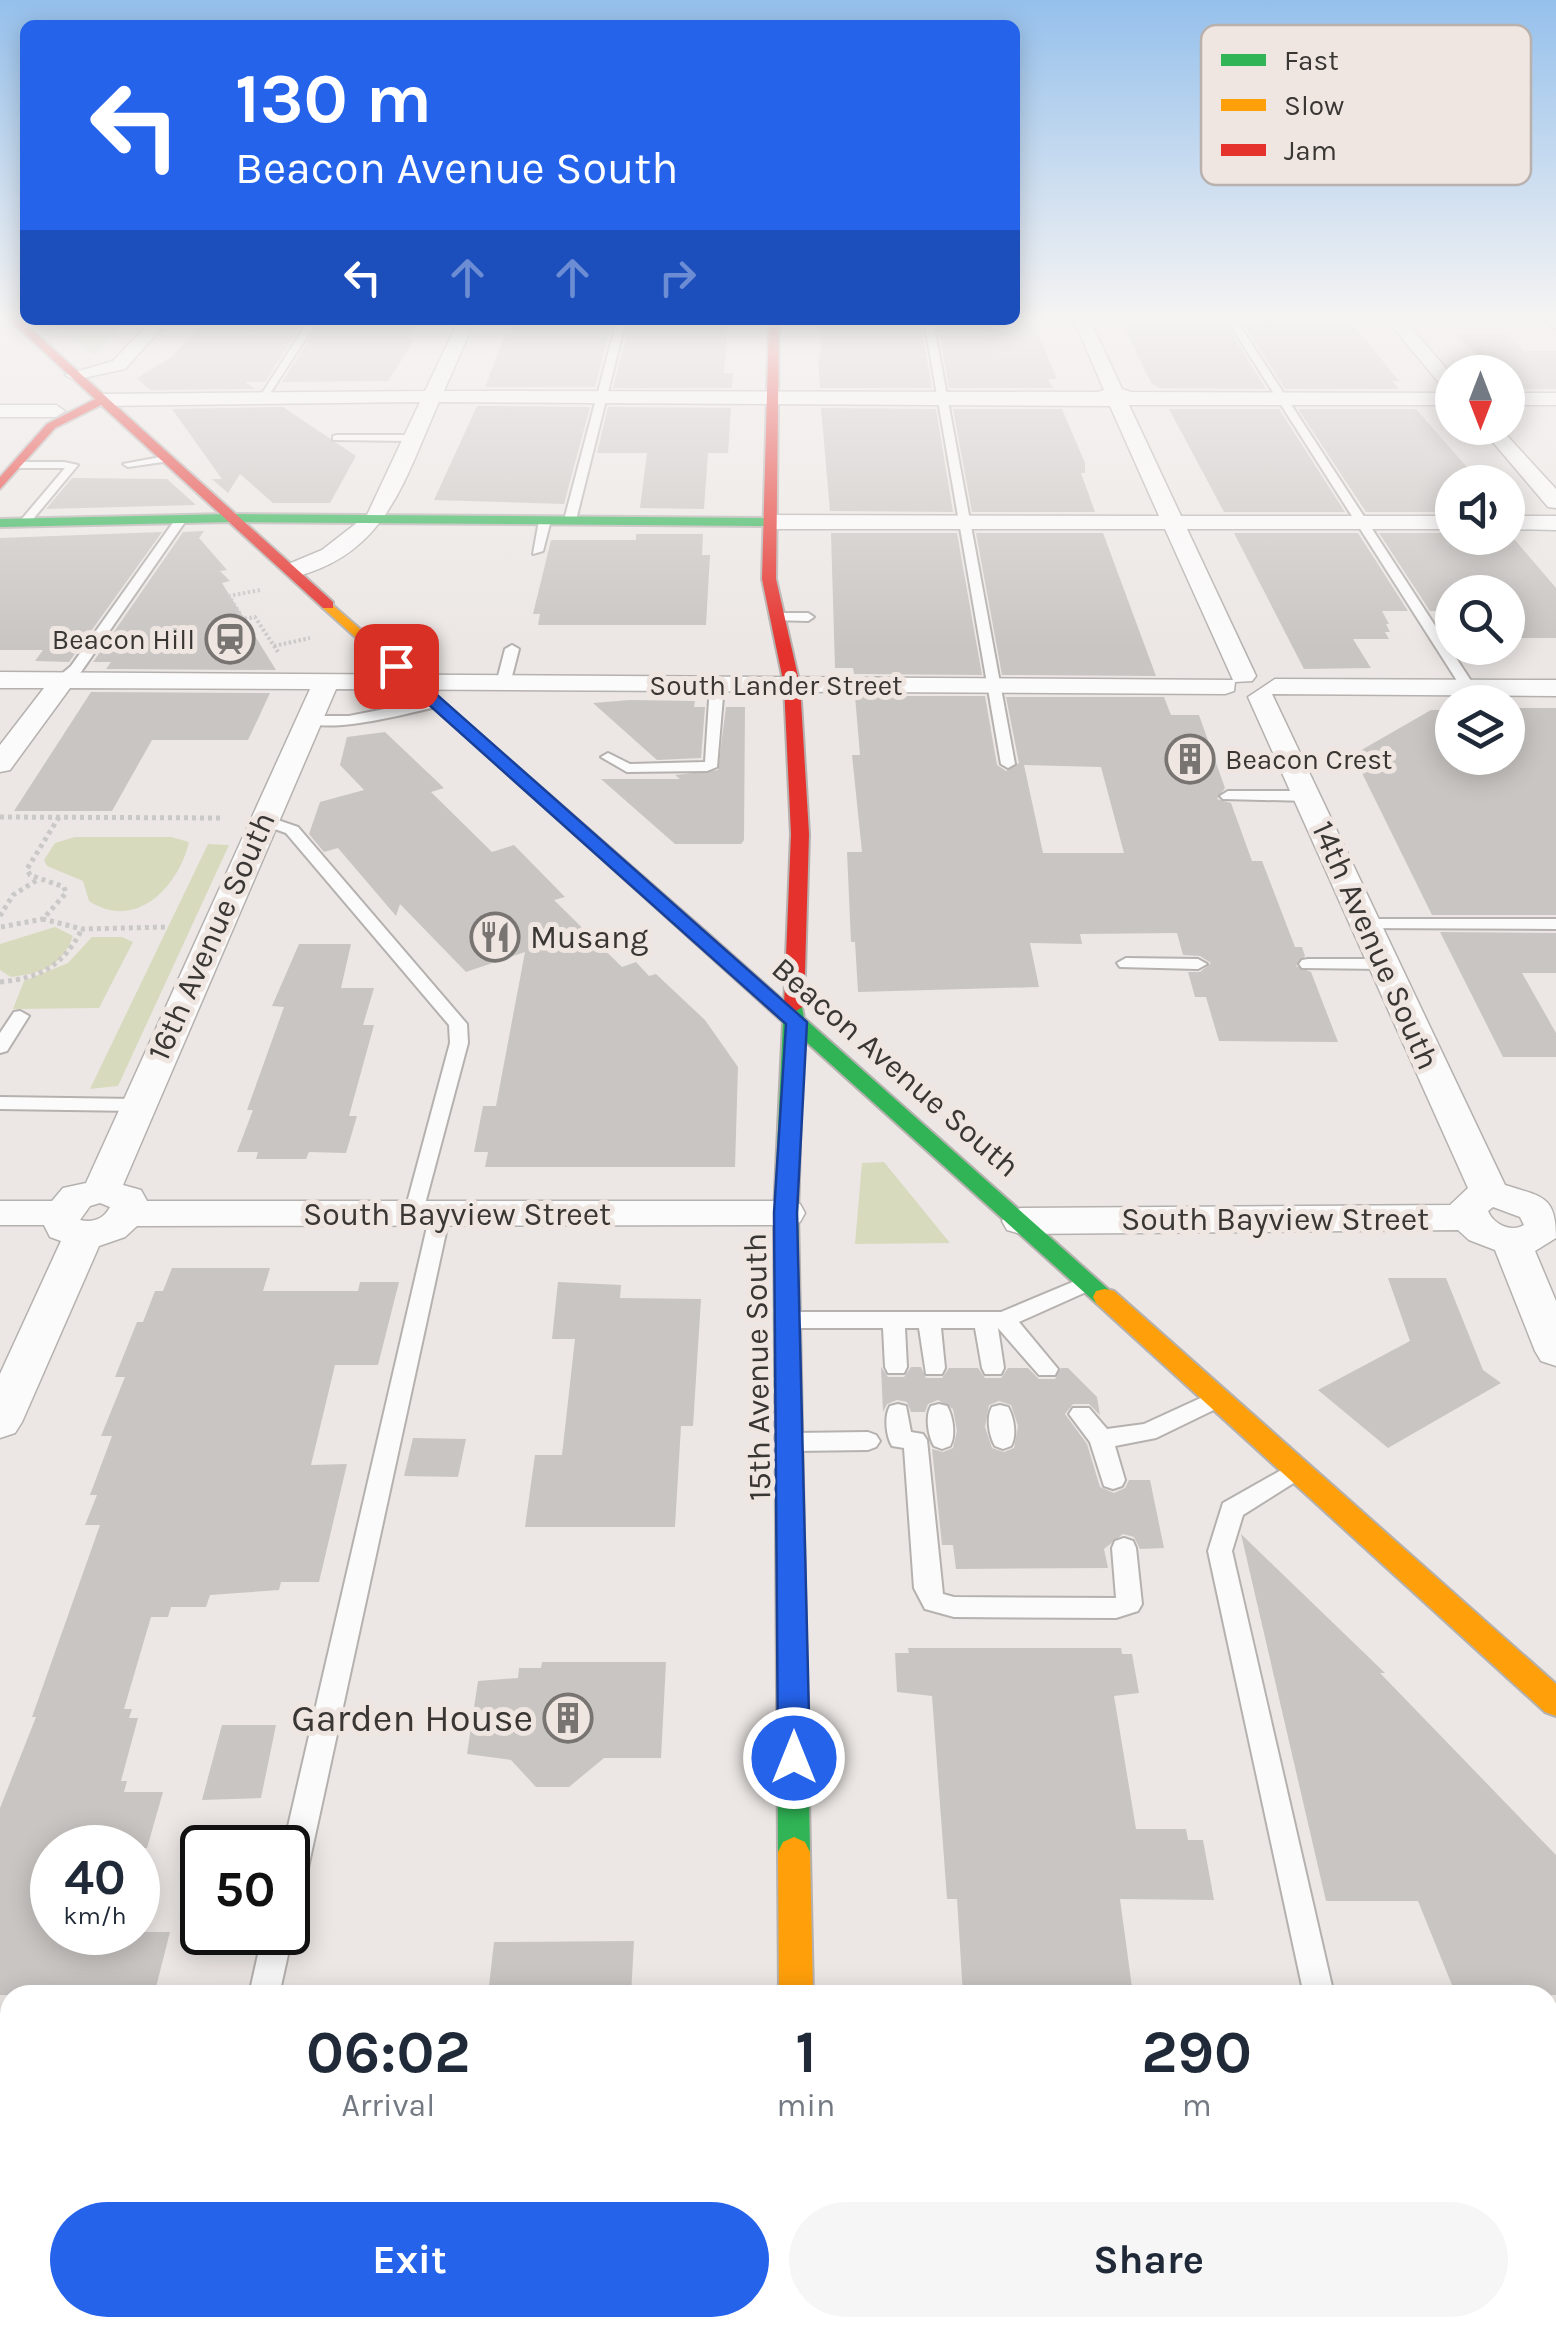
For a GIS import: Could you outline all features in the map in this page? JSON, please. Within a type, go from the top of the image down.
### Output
[{"type":"main road","points":[[0,485],[46,429]]},
{"type":"main road","name":"Beacon Avenue South","points":[[134,429],[230,518],[294,570],[435,703],[1021,1220],[1556,1702]]},
{"type":"main road","name":"15th Avenue South","points":[[771,429],[769,579],[792,685],[800,834],[786,1213],[792,1442],[796,1985]]},
{"type":"main road","points":[[0,523],[230,518],[768,522]]},
{"type":"street","points":[[294,570],[330,555],[376,518],[414,429]]},
{"type":"street","name":"14th Avenue South","points":[[1130,429],[1251,686],[1309,796],[1384,964],[1480,1206]]},
{"type":"street","points":[[1505,445],[1556,502]]},
{"type":"street","points":[[768,522],[1435,523]]},
{"type":"street","points":[[1525,523],[1556,523]]},
{"type":"street","name":"South Lander Street","points":[[0,680],[503,684],[569,690],[718,684],[1435,687]]},
{"type":"street","points":[[0,764],[63,680]]},
{"type":"street","name":"16th Avenue South","points":[[114,1202],[136,1104],[326,683]]},
{"type":"street","name":"South Lander Street","points":[[1525,688],[1556,688]]},
{"type":"street","points":[[0,1422],[72,1224],[77,1197],[114,1202]]},
{"type":"street","points":[[1480,1206],[1523,1201],[1536,1225],[1556,1351]]},
{"type":"street","name":"South Bayview Street","points":[[114,1202],[427,1214],[786,1213]]},
{"type":"street","name":"South Bayview Street","points":[[1021,1220],[1480,1206]]},
{"type":"street","points":[[0,1212],[72,1224]]},
{"type":"lane","points":[[570,520],[594,429]]},
{"type":"lane","points":[[948,429],[1008,764]]},
{"type":"lane","points":[[1302,429],[1467,685]]},
{"type":"lane","points":[[337,438],[410,438]]},
{"type":"lane","points":[[128,464],[166,459]]},
{"type":"lane","points":[[16,466],[69,465],[25,522]]},
{"type":"lane","points":[[63,680],[181,519]]},
{"type":"lane","points":[[537,551],[545,520]]},
{"type":"lane","points":[[776,617],[808,617]]},
{"type":"lane","points":[[503,684],[512,649]]},
{"type":"lane","points":[[608,757],[627,768],[707,768],[712,764],[718,684]]},
{"type":"lane","points":[[308,720],[349,720],[435,703]]},
{"type":"lane","points":[[1228,796],[1309,796]]},
{"type":"lane","points":[[264,820],[292,830],[458,1024],[459,1043],[302,1825]]},
{"type":"lane","points":[[1365,924],[1556,924]]},
{"type":"lane","points":[[1126,963],[1198,964]]},
{"type":"lane","points":[[1308,964],[1384,964]]},
{"type":"lane","points":[[0,1046],[20,1016]]},
{"type":"lane","points":[[0,1103],[136,1104]]},
{"type":"lane","points":[[788,1320],[994,1321],[1089,1282]]},
{"type":"lane","points":[[894,1321],[896,1367]]},
{"type":"lane","points":[[929,1321],[934,1368]]},
{"type":"lane","points":[[993,1368],[994,1321]]},
{"type":"lane","points":[[994,1321],[1048,1369]]},
{"type":"lane","points":[[1101,1439],[1148,1432],[1216,1399]]},
{"type":"lane","points":[[898,1412],[908,1440],[927,1588],[934,1602],[954,1607],[1116,1608],[1129,1604],[1131,1594],[1124,1548]]},
{"type":"lane","points":[[939,1412],[942,1440]]},
{"type":"lane","points":[[1000,1413],[1004,1440]]},
{"type":"lane","points":[[1081,1414],[1101,1439],[1113,1480]]},
{"type":"lane","points":[[792,1442],[868,1441]]},
{"type":"lane","points":[[1296,1470],[1232,1510],[1220,1552],[1317,1985]]},
{"type":"lane","points":[[266,1985],[273,1955]]},
{"type":"path","points":[[260,590],[229,596],[243,619],[255,617],[274,646],[294,661]]},
{"type":"path","points":[[274,646],[316,637]]},
{"type":"path","points":[[0,817],[220,818]]},
{"type":"path","points":[[43,919],[66,893],[64,887],[37,880],[27,869],[59,818]]},
{"type":"path","points":[[0,924],[13,895],[37,880]]},
{"type":"path","points":[[0,924],[43,919],[82,929],[168,926]]},
{"type":"path","points":[[0,982],[58,967],[67,960],[82,929]]},
{"type":"green space","points":[[75,837],[171,837],[189,842],[176,874],[165,888],[139,908],[123,911],[89,901],[83,881],[47,866],[44,860],[55,843]]},
{"type":"green space","points":[[208,844],[229,845],[118,1086],[90,1089]]},
{"type":"green space","points":[[55,927],[73,936],[56,962],[11,977],[0,970],[0,944]]},
{"type":"green space","points":[[92,937],[122,937],[133,942],[99,1008],[13,1009],[24,981],[68,963]]},
{"type":"green space","points":[[884,1162],[950,1243],[855,1244],[862,1163]]},
{"type":"building","points":[[186,429],[316,429],[356,456],[330,503],[273,503],[240,474],[228,493],[212,479],[222,479]]},
{"type":"building","points":[[466,429],[584,429],[564,504],[434,500]]},
{"type":"building","points":[[603,429],[730,429],[728,453],[708,453],[704,509],[640,508],[647,453],[597,453]]},
{"type":"building","points":[[823,429],[939,429],[953,512],[830,511]]},
{"type":"building","points":[[957,429],[1071,429],[1085,463],[1085,473],[1081,473],[1095,512],[972,512]]},
{"type":"building","points":[[1180,429],[1292,429],[1345,512],[1224,512]]},
{"type":"building","points":[[1311,429],[1434,429],[1435,445],[1448,445],[1465,465],[1435,465],[1435,512],[1366,512]]},
{"type":"building","points":[[72,478],[167,479],[196,505],[46,509]]},
{"type":"building","points":[[204,531],[199,538],[227,570],[220,571],[230,581],[222,583],[276,670],[106,669],[111,662],[93,662],[183,532]]},
{"type":"building","points":[[162,532],[69,662],[35,661],[43,650],[0,650],[0,538]]},
{"type":"building","points":[[831,533],[957,533],[982,675],[854,674],[853,668],[835,668]]},
{"type":"building","points":[[976,533],[1103,533],[1156,676],[1002,675]]},
{"type":"building","points":[[1234,533],[1358,533],[1408,611],[1382,611],[1389,624],[1390,632],[1385,632],[1389,639],[1353,639],[1371,668],[1304,669]]},
{"type":"building","points":[[1379,533],[1435,533],[1435,555],[1525,555],[1525,552],[1556,588],[1556,638],[1525,638],[1525,575],[1435,575],[1435,611],[1430,611]]},
{"type":"building","points":[[636,534],[703,534],[702,555],[710,555],[706,625],[538,625],[540,614],[533,614],[551,540],[636,540]]},
{"type":"building","points":[[91,692],[270,693],[248,740],[152,740],[112,811],[14,811]]},
{"type":"building","points":[[855,696],[985,696],[997,765],[1006,771],[1019,763],[1006,697],[1164,697],[1171,715],[1199,715],[1225,788],[1217,799],[1231,803],[1252,861],[1262,861],[1295,947],[1302,947],[1305,956],[1296,966],[1311,972],[1338,1042],[1219,1041],[1206,997],[1195,997],[1188,972],[1200,972],[1211,963],[1200,956],[1183,955],[1177,933],[1080,934],[1082,944],[1030,943],[1039,987],[858,992],[855,942],[851,942],[847,852],[862,852],[852,755],[860,755]],"holes":[[[1024,765],[1101,767],[1124,853],[1043,853]]]},
{"type":"building","points":[[695,701],[694,707],[705,707],[701,758],[657,760],[593,703]]},
{"type":"building","points":[[726,707],[745,707],[744,840],[741,844],[675,844],[601,779],[680,779],[675,775],[718,770]]},
{"type":"building","points":[[1525,708],[1556,708],[1556,915],[1432,915],[1359,767],[1366,767],[1358,752],[1435,710],[1435,775],[1525,775]]},
{"type":"building","points":[[385,732],[444,788],[431,792],[492,852],[514,845],[565,897],[554,900],[622,967],[636,962],[649,976],[656,974],[705,1020],[738,1067],[735,1167],[485,1167],[488,1152],[474,1152],[483,1106],[496,1106],[525,952],[466,972],[400,904],[396,916],[338,848],[324,852],[309,834],[320,802],[364,790],[340,765],[347,737]]},
{"type":"building","points":[[1440,932],[1556,933],[1556,973],[1522,973],[1556,1033],[1556,1057],[1503,1057]]},
{"type":"building","points":[[299,944],[351,944],[341,988],[374,988],[363,1025],[374,1025],[349,1116],[357,1116],[346,1153],[309,1152],[306,1159],[256,1159],[258,1152],[237,1152],[253,1110],[247,1110],[284,1007],[272,1006]]},
{"type":"building","points":[[172,1268],[270,1268],[263,1291],[358,1291],[360,1282],[399,1282],[378,1365],[335,1365],[311,1465],[347,1464],[319,1582],[281,1582],[279,1590],[210,1595],[206,1607],[171,1607],[168,1617],[151,1617],[124,1709],[132,1709],[129,1718],[138,1718],[121,1781],[127,1781],[124,1792],[163,1792],[154,1825],[30,1825],[30,1955],[160,1955],[160,1932],[170,1932],[157,1985],[0,1985],[0,1808],[36,1717],[32,1717],[100,1525],[85,1525],[97,1495],[90,1495],[112,1436],[101,1436],[125,1377],[115,1377],[137,1322],[143,1322],[155,1291],[163,1291]]},
{"type":"building","points":[[1388,1278],[1446,1278],[1483,1370],[1501,1383],[1388,1448],[1318,1390],[1410,1341]]},
{"type":"building","points":[[558,1282],[621,1285],[620,1298],[701,1299],[693,1426],[681,1426],[675,1527],[525,1527],[535,1455],[562,1455],[575,1339],[552,1339]]},
{"type":"building","points":[[881,1367],[888,1377],[904,1377],[911,1367],[921,1367],[926,1378],[942,1378],[949,1368],[978,1368],[985,1378],[1001,1378],[1008,1368],[1028,1368],[1039,1379],[1055,1379],[1061,1368],[1068,1368],[1097,1397],[1100,1415],[1089,1404],[1073,1404],[1065,1414],[1087,1444],[1100,1487],[1114,1493],[1125,1488],[1129,1480],[1150,1480],[1164,1548],[1140,1549],[1134,1537],[1123,1534],[1104,1549],[1108,1568],[956,1569],[953,1545],[942,1545],[932,1449],[943,1452],[953,1448],[957,1431],[953,1409],[938,1400],[928,1404],[925,1412],[911,1412],[907,1402],[897,1400],[887,1404],[883,1412]],"holes":[[[999,1401],[1011,1405],[1018,1426],[1014,1448],[1004,1452],[992,1448],[985,1427],[989,1405]]]},
{"type":"building","points":[[413,1438],[466,1439],[458,1477],[404,1476]]},
{"type":"building","points":[[1241,1534],[1385,1673],[1380,1673],[1556,1855],[1556,1985],[1452,1985],[1418,1901],[1326,1901]]},
{"type":"building","points":[[908,1648],[1121,1648],[1122,1654],[1132,1654],[1139,1693],[1114,1696],[1136,1829],[1186,1829],[1188,1840],[1203,1840],[1214,1900],[1120,1899],[1132,1985],[962,1985],[957,1899],[947,1899],[932,1696],[897,1692],[895,1653],[909,1653]]},
{"type":"building","name":"Garden House","points":[[542,1662],[666,1662],[661,1758],[604,1758],[569,1787],[536,1787],[511,1760],[467,1754],[478,1681],[518,1678],[519,1668],[541,1668]]},
{"type":"building","points":[[222,1725],[276,1725],[261,1798],[202,1800]]},
{"type":"building","points":[[634,1941],[632,1985],[489,1985],[494,1942]]},
{"type":"traffic: fast","points":[[0,523],[230,518],[768,522]]},
{"type":"traffic: fast","points":[[698,935],[1105,1297]]},
{"type":"traffic: fast","points":[[794,1006],[786,1213],[794,1852]]},
{"type":"traffic: slow","points":[[328,605],[698,935]]},
{"type":"traffic: slow","points":[[1105,1297],[1556,1703]]},
{"type":"traffic: slow","points":[[794,1852],[796,1985]]},
{"type":"traffic: jam","points":[[0,485],[48,429]]},
{"type":"traffic: jam","points":[[135,429],[328,605]]},
{"type":"traffic: jam","points":[[772,429],[769,579],[792,685],[800,834],[794,1006]]},
{"type":"place","name":"Beacon Hill","points":[[230,639]]},
{"type":"place","name":"Beacon Crest","points":[[1190,759]]},
{"type":"place","name":"Musang","points":[[495,937]]},
{"type":"place","name":"Garden House","points":[[568,1718]]},
{"type":"route","points":[[396,666],[796,1022],[789,1092],[786,1213],[794,1758]]}]
